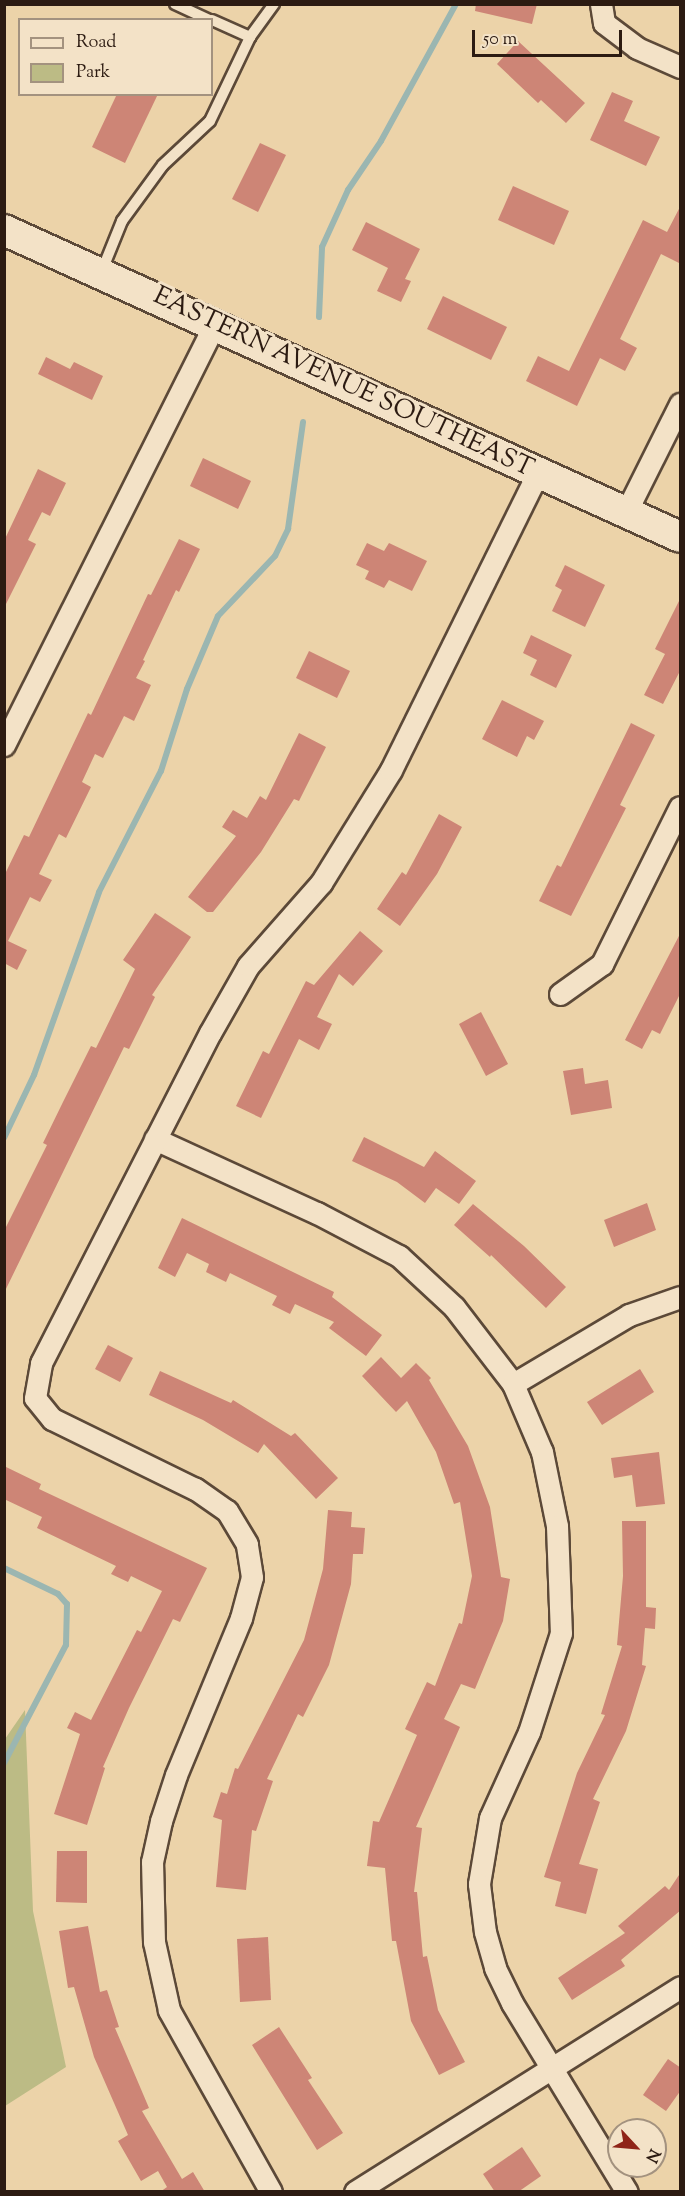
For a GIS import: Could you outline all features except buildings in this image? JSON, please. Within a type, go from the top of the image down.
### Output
[{"type":"street","points":[[601,4],[604,23],[637,48],[681,67]]},
{"type":"street","name":"EASTERN AVENUE SOUTHEAST","points":[[4,230],[681,537]]},
{"type":"street","points":[[4,745],[215,324]]},
{"type":"street","points":[[626,512],[681,404]]},
{"type":"street","points":[[271,2192],[169,2010],[154,1942],[152,1862],[161,1821],[176,1775],[241,1618],[252,1577],[247,1544],[227,1511],[195,1489],[52,1419],[35,1398],[41,1363],[155,1139],[248,966],[321,883],[392,770],[538,472]]},
{"type":"street","points":[[560,994],[602,964],[681,807]]},
{"type":"street","points":[[155,1139],[317,1214],[399,1256],[454,1307],[513,1384],[543,1452],[557,1526],[561,1633],[529,1732],[490,1818],[478,1884],[485,1932],[495,1968],[551,2070],[627,2192]]},
{"type":"street","points":[[513,1384],[629,1315],[681,1297]]},
{"type":"street","points":[[355,2192],[681,1987]]},
{"type":"lane","points":[[175,4],[206,18]]},
{"type":"lane","points":[[101,273],[122,221],[163,165],[210,122],[250,37],[274,4]]},
{"type":"lane","points":[[213,21],[250,37]]},
{"type":"green space","points":[[25,1710],[33,1911],[66,2067],[5,2106],[5,1739]]},
{"type":"waterway","points":[[319,317],[322,247],[348,190],[381,141],[456,4]]},
{"type":"waterway","points":[[4,1138],[34,1075],[99,892],[161,771],[187,689],[218,616],[275,556],[288,529],[303,422]]},
{"type":"waterway","points":[[4,1568],[58,1594],[67,1604],[66,1645],[4,1763]]}]
